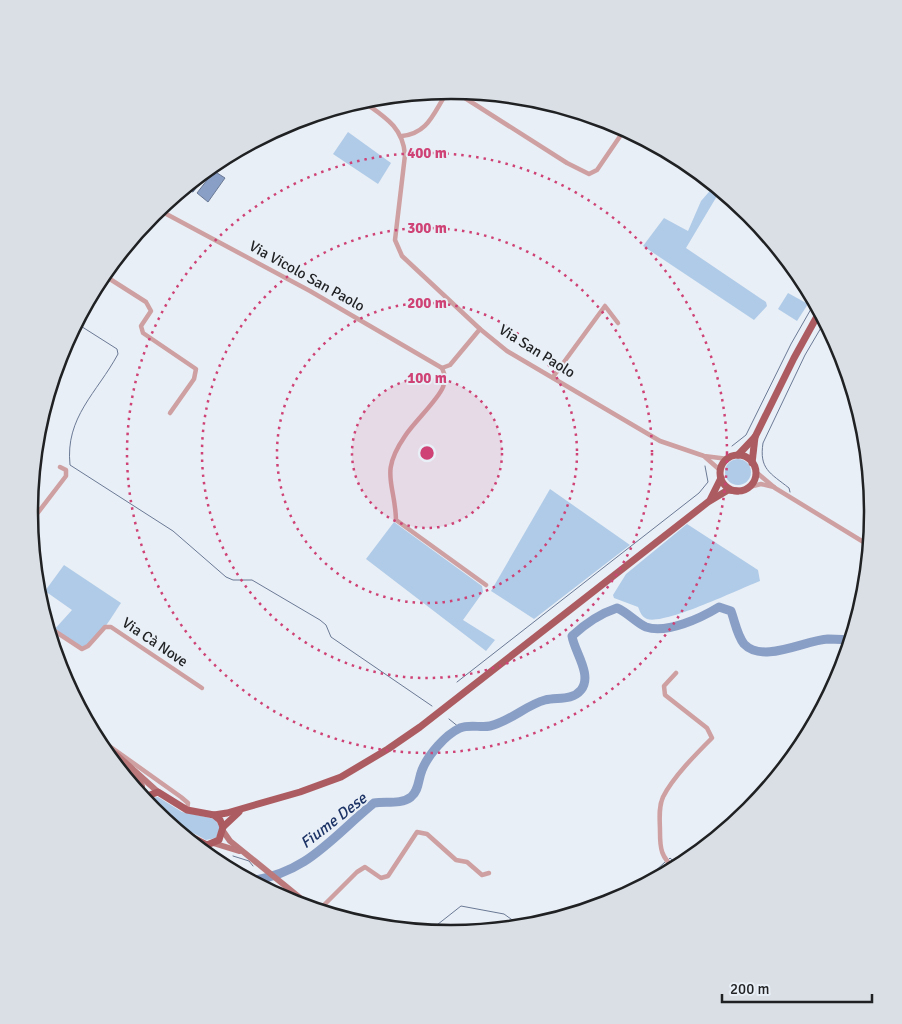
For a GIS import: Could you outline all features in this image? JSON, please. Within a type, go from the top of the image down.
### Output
[{"type":"main road","points":[[708,502],[728,459],[738,456],[755,437],[816,318]]},
{"type":"main road","points":[[149,794],[158,792],[187,810],[220,815],[286,797],[328,782],[388,750],[708,502],[728,490],[737,491],[749,487],[756,472],[752,463],[755,437]]},
{"type":"main road","points":[[738,456],[752,463]]},
{"type":"main road","points":[[721,475],[727,487],[737,491]]},
{"type":"main road","points":[[204,844],[213,844],[221,838],[223,829],[230,818],[253,805]]},
{"type":"main road","points":[[214,815],[223,829]]},
{"type":"street","points":[[369,106],[387,120],[402,136],[414,134],[422,130],[443,99]]},
{"type":"street","points":[[466,99],[567,163],[589,174],[598,170],[621,135]]},
{"type":"street","name":"Via San Paolo","points":[[402,136],[405,154],[395,226],[395,240],[402,256],[480,329],[508,351],[660,441],[704,456],[728,459]]},
{"type":"street","name":"Via Vicolo San Paolo","points":[[165,214],[310,291],[442,368]]},
{"type":"street","points":[[109,279],[146,302],[151,311],[141,326],[143,333],[196,369],[194,379],[170,412]]},
{"type":"street","points":[[553,377],[605,306],[618,323]]},
{"type":"street","points":[[480,329],[450,365],[442,368],[445,375],[443,387],[404,436],[394,455],[388,477],[396,506],[396,520],[486,585]]},
{"type":"street","name":"Via San Paolo","points":[[704,456],[721,475]]},
{"type":"street","points":[[38,513],[66,476],[66,470],[60,467]]},
{"type":"street","points":[[756,472],[775,488],[864,542]]},
{"type":"street","points":[[749,487],[761,484],[775,488]]},
{"type":"street","name":"Via Cà Nove","points":[[56,632],[82,649],[88,646],[105,627],[111,627],[202,688]]},
{"type":"street","points":[[669,863],[660,846],[660,809],[663,797],[691,760],[712,738],[708,728],[666,695],[664,686],[676,673]]},
{"type":"street","points":[[113,750],[181,797],[188,803],[187,810]]},
{"type":"street","points":[[117,755],[158,792]]},
{"type":"street","points":[[126,763],[142,787]]},
{"type":"street","points":[[223,829],[230,841],[264,866],[301,897]]},
{"type":"street","points":[[322,905],[357,872],[365,867],[381,878],[388,876],[416,832],[427,834],[456,860],[467,862],[476,872],[482,875],[489,873]]},
{"type":"street","points":[[213,844],[250,855]]},
{"type":"shaded area","points":[[348,132],[391,163],[378,184],[333,154]]},
{"type":"shaded area","points":[[216,172],[225,178],[208,202],[197,193]]},
{"type":"shaded area","points":[[711,190],[717,196],[686,248],[766,302],[767,306],[754,320],[643,246],[664,218],[688,231],[701,201]]},
{"type":"shaded area","points":[[788,293],[808,304],[797,321],[778,309]]},
{"type":"shaded area","points":[[738,459],[747,463],[751,472],[747,481],[738,485],[729,481],[725,472],[729,463]]},
{"type":"shaded area","points":[[550,489],[630,545],[534,619],[491,591]]},
{"type":"shaded area","points":[[394,522],[482,586],[483,592],[463,620],[495,640],[486,651],[366,559]]},
{"type":"shaded area","points":[[687,524],[758,570],[760,581],[685,612],[656,619],[647,619],[642,616],[638,607],[614,598],[613,595],[626,574]]},
{"type":"shaded area","points":[[64,565],[121,603],[99,635],[82,649],[56,633],[55,629],[72,610],[45,591]]},
{"type":"shaded area","points":[[158,797],[182,812],[215,819],[220,828],[216,838],[206,840],[185,829],[153,798]]},
{"type":"waterway","points":[[732,446],[746,435],[791,344],[811,309]]},
{"type":"waterway","points":[[81,326],[117,349],[118,354],[77,419],[72,433],[70,465],[173,531],[226,577],[233,580],[252,580],[320,620],[326,625],[331,637],[432,706]]},
{"type":"waterway","points":[[790,492],[789,488],[771,474],[764,465],[763,443],[805,355],[821,327]]},
{"type":"waterway","points":[[457,682],[699,493],[708,482],[705,466]]},
{"type":"waterway","name":"Fiume Dese","points":[[260,879],[287,871],[303,862],[318,852],[374,803],[398,802],[414,795],[428,758],[443,740],[454,731],[468,726],[483,727],[498,724],[538,702],[573,696],[581,690],[584,684],[584,670],[572,636],[593,619],[610,610],[617,608],[646,627],[654,629],[684,624],[719,607],[731,611],[738,633],[744,644],[752,650],[762,652],[784,649],[819,640],[844,640]]},
{"type":"waterway","points":[[449,719],[460,728]]},
{"type":"waterway","points":[[233,856],[249,861],[253,866]]},
{"type":"waterway","points":[[668,860],[670,858],[673,861]]},
{"type":"waterway","points":[[654,872],[665,862]]},
{"type":"waterway","points":[[436,925],[461,906],[504,914],[513,921]]}]
